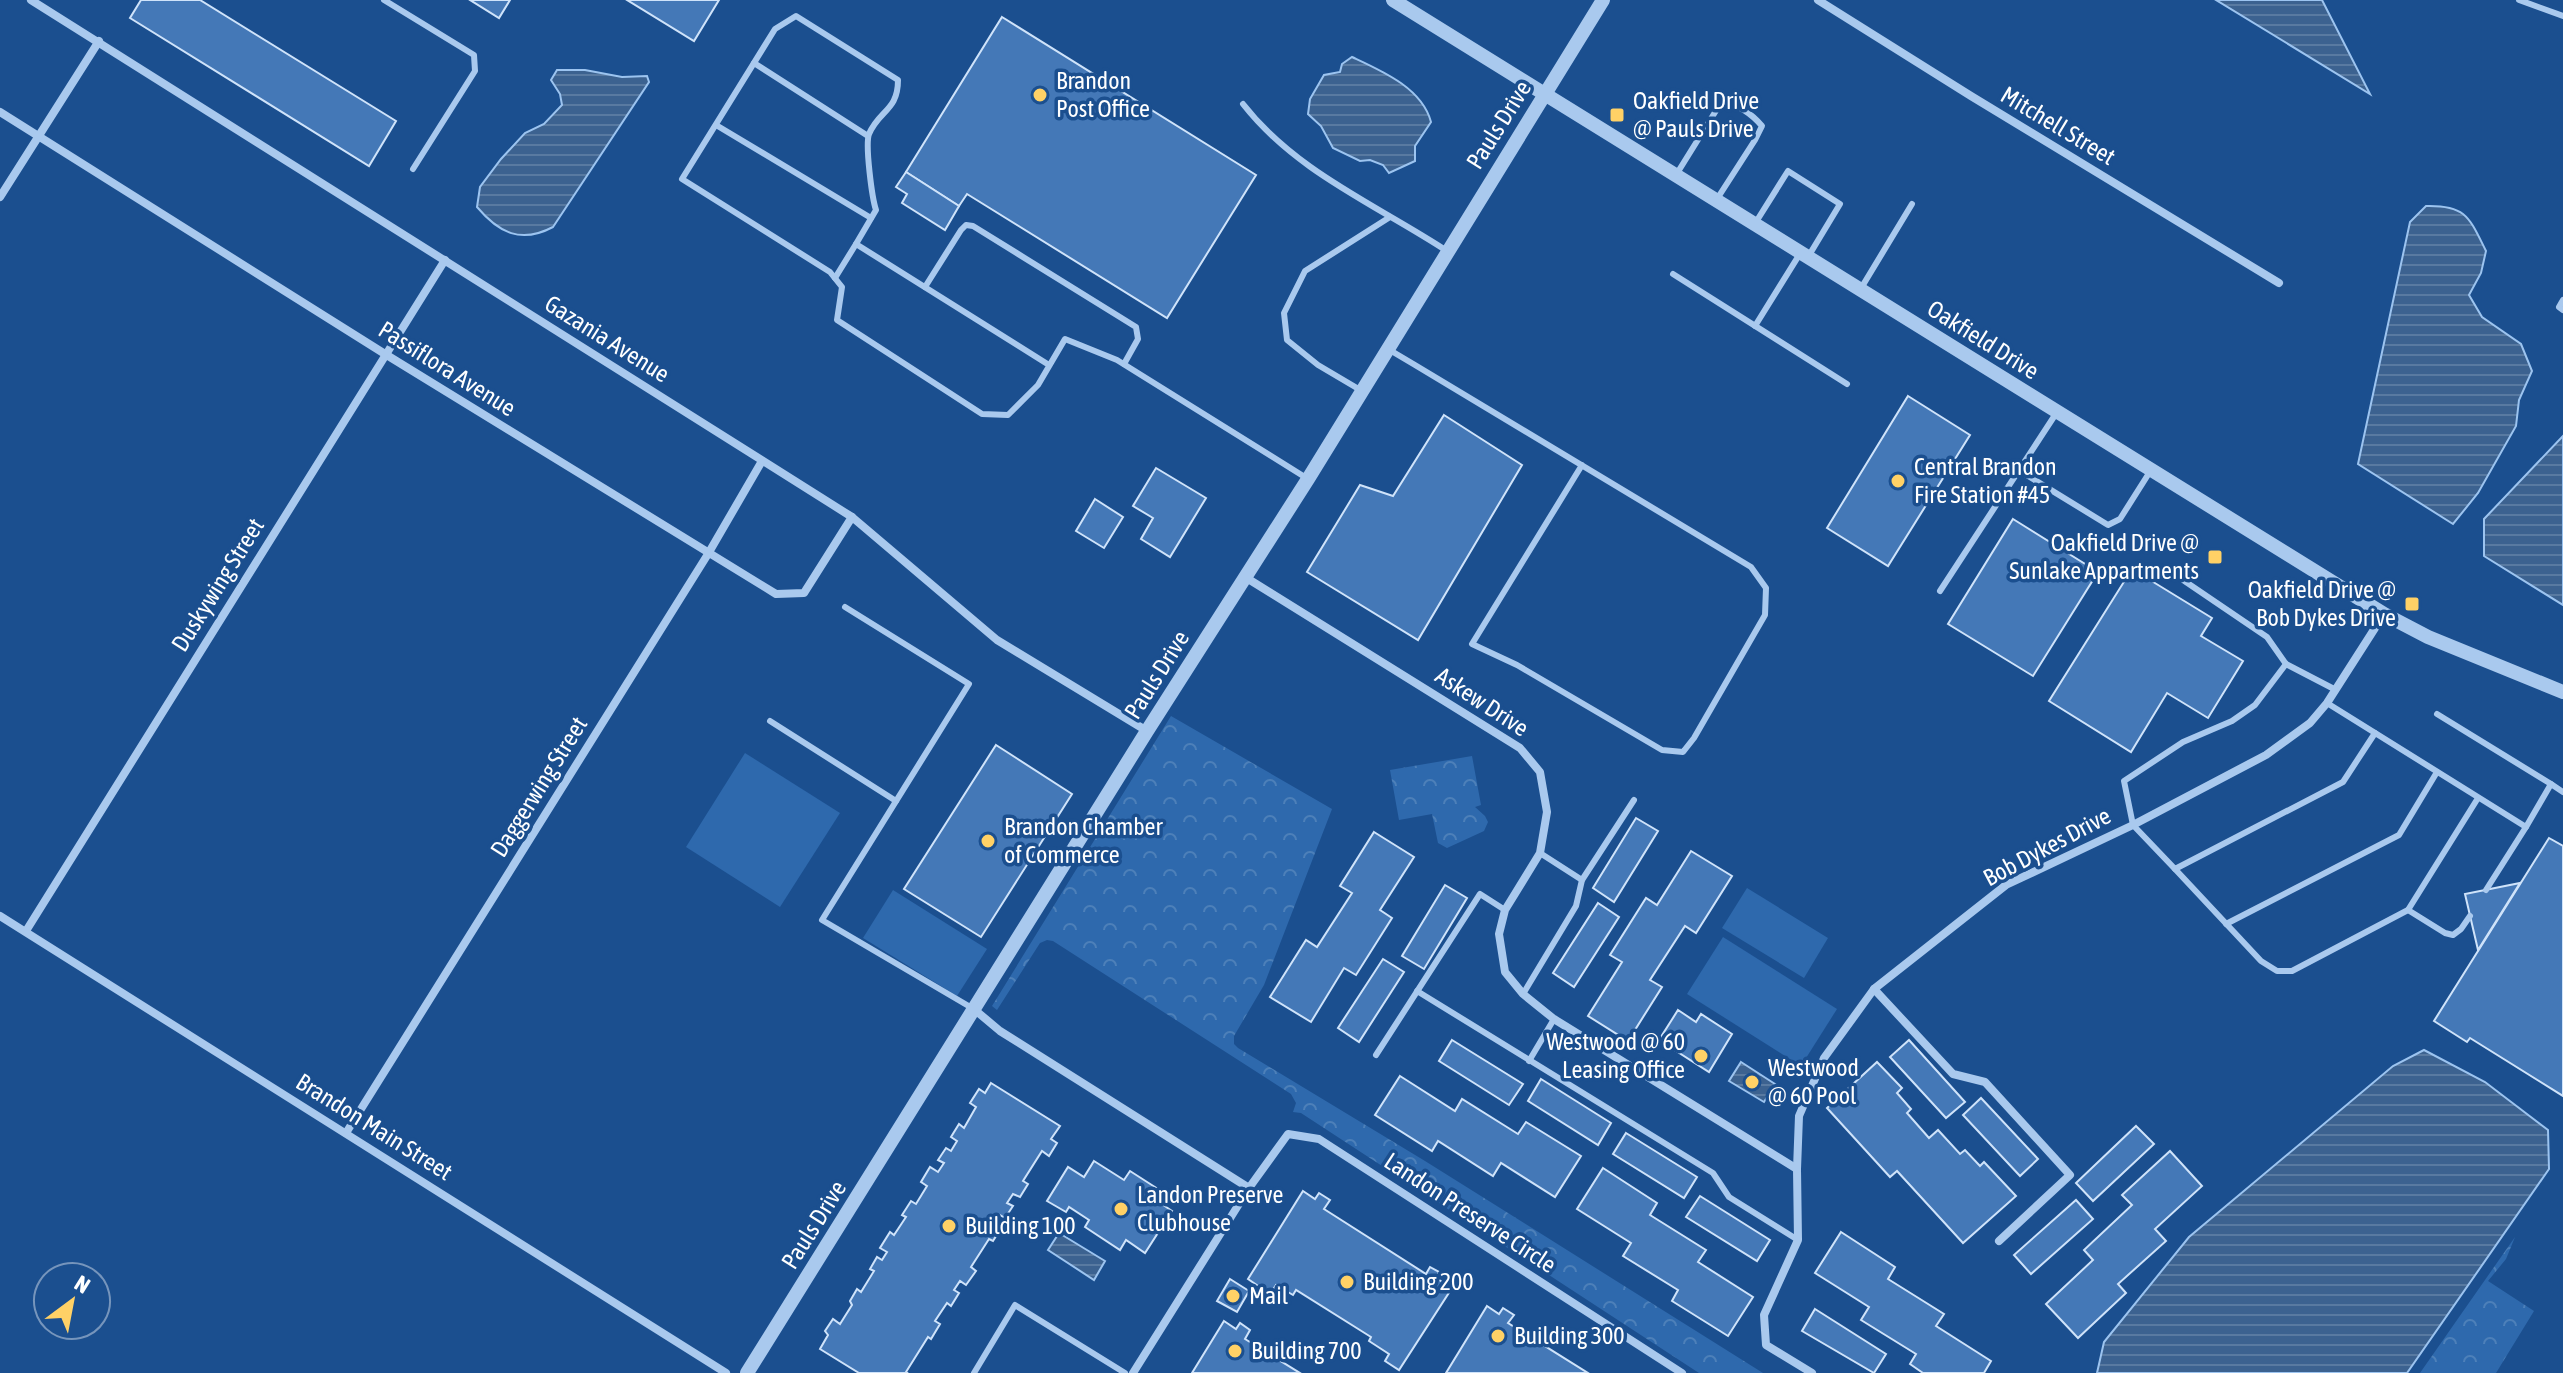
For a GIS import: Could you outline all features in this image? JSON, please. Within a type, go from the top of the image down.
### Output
[{"type":"street","name":"Gazania Avenue","points":[[31,0],[852,517],[997,640],[1147,731]]},
{"type":"street","name":"Oakfield Drive","points":[[1393,0],[2384,614],[2428,637],[2563,692]]},
{"type":"street","name":"Pauls Drive","points":[[747,1373],[1147,731],[1308,479],[1603,0]]},
{"type":"street","name":"Mitchell Street","points":[[1818,0],[2279,283]]},
{"type":"street","points":[[0,197],[99,41]]},
{"type":"street","name":"Passiflora Avenue","points":[[0,112],[385,354],[776,594],[804,593],[852,517]]},
{"type":"street","name":"Duskywing Street","points":[[26,931],[445,260]]},
{"type":"street","name":"Daggerwing Street","points":[[346,1133],[708,554],[762,461]]},
{"type":"street","name":"Askew Drive","points":[[1245,577],[1520,748],[1540,772],[1547,812],[1540,853],[1505,910],[1499,934],[1505,972],[1523,994],[1554,1019],[1797,1169]]},
{"type":"street","name":"Bob Dykes Drive","points":[[1797,1169],[1799,1116],[1824,1058],[1874,989],[2006,885],[2133,825],[2266,755],[2310,723],[2336,690],[2384,614]]},
{"type":"street","name":"Brandon Main Street","points":[[0,916],[726,1373]]},
{"type":"street","points":[[1874,989],[1953,1074],[1985,1082],[2070,1175],[1999,1241]]},
{"type":"street","points":[[975,1010],[1000,1031],[1249,1188]]},
{"type":"street","name":"Landon Preserve Circle","points":[[1133,1373],[1249,1188],[1288,1134],[1319,1139],[1682,1373]]},
{"type":"street","points":[[1797,1169],[1798,1240],[1764,1315],[1766,1345],[1812,1373]]},
{"type":"lane","points":[[384,0],[474,55],[475,71],[413,169]]},
{"type":"lane","points":[[2519,0],[2563,16]]},
{"type":"lane","points":[[835,278],[876,210],[870,194],[868,136],[898,97],[898,80],[796,16],[775,29],[682,179],[830,272],[842,287],[837,320],[982,414],[1008,415],[1038,385],[1065,339],[1124,364],[1308,479]]},
{"type":"lane","points":[[754,63],[868,136]]},
{"type":"lane","points":[[1676,175],[1722,101],[1753,115],[1762,126],[1716,200]]},
{"type":"lane","points":[[1243,104],[1265,129],[1302,160],[1448,251]]},
{"type":"lane","points":[[716,125],[871,218]]},
{"type":"lane","points":[[1755,224],[1788,171],[1840,204],[1755,326]]},
{"type":"lane","points":[[1860,290],[1912,204]]},
{"type":"lane","points":[[1362,391],[1318,365],[1287,340],[1284,313],[1305,271],[1390,217]]},
{"type":"lane","points":[[925,287],[961,230],[966,225],[973,226],[1136,327],[1138,339],[1124,364]]},
{"type":"lane","points":[[856,244],[1049,365]]},
{"type":"lane","points":[[1673,274],[1847,384]]},
{"type":"lane","points":[[2563,300],[2559,307],[2563,310]]},
{"type":"lane","points":[[1388,349],[1582,465],[1751,567],[1766,588],[1765,615],[1683,752],[1662,750],[1517,665],[1472,644],[1582,465]]},
{"type":"lane","points":[[1940,591],[2057,412]]},
{"type":"lane","points":[[2020,471],[2108,525],[2120,519],[2151,470]]},
{"type":"lane","points":[[2183,580],[2267,637],[2286,664],[2336,690]]},
{"type":"lane","points":[[845,607],[969,684],[822,920],[975,1010]]},
{"type":"lane","points":[[2286,664],[2255,705],[2232,721],[2183,742],[2124,781],[2133,825],[2261,961],[2277,971],[2292,971],[2408,910],[2478,798]]},
{"type":"lane","points":[[2327,703],[2526,827]]},
{"type":"lane","points":[[2437,714],[2563,792]]},
{"type":"lane","points":[[770,721],[896,801]]},
{"type":"lane","points":[[2175,869],[2343,782],[2375,733]]},
{"type":"lane","points":[[2226,924],[2399,835],[2437,772]]},
{"type":"lane","points":[[2486,890],[2551,784]]},
{"type":"lane","points":[[1523,994],[1576,906],[1582,880],[1634,800]]},
{"type":"lane","points":[[1540,853],[1582,880]]},
{"type":"lane","points":[[1376,1055],[1480,894],[1505,910]]},
{"type":"lane","points":[[2408,910],[2453,935],[2470,916]]},
{"type":"lane","points":[[1417,991],[1713,1173],[1729,1197],[1798,1240]]},
{"type":"lane","points":[[1529,1061],[1554,1019]]},
{"type":"lane","points":[[974,1373],[1015,1305],[1125,1373]]},
{"type":"green space","points":[[1171,716],[1332,809],[1264,985],[1234,1036],[1234,1044],[1763,1373],[1699,1373],[1301,1113],[1293,1112],[1296,1103],[1291,1094],[1053,941],[1040,943],[997,1010],[992,1006]]},
{"type":"green space","points":[[745,753],[840,813],[780,907],[686,847]]},
{"type":"green space","points":[[1472,756],[1481,805],[1475,807],[1488,822],[1484,831],[1447,848],[1438,843],[1432,814],[1399,820],[1390,770]]},
{"type":"green space","points":[[1747,888],[1828,938],[1804,978],[1722,928]]},
{"type":"green space","points":[[893,890],[987,949],[957,996],[863,938]]},
{"type":"green space","points":[[1723,937],[1837,1009],[1801,1066],[1687,994]]},
{"type":"green space","points":[[2515,1237],[2506,1259],[2488,1281],[2534,1311],[2496,1373],[2420,1373]]},
{"type":"shaded area","points":[[2216,0],[2322,0],[2370,94]]},
{"type":"shaded area","points":[[1352,57],[1410,90],[1419,99],[1431,122],[1415,146],[1415,161],[1389,173],[1383,165],[1370,160],[1360,161],[1333,148],[1321,126],[1308,114],[1310,99],[1324,75],[1340,72],[1342,64]]},
{"type":"shaded area","points":[[557,70],[585,70],[622,77],[647,76],[649,82],[553,227],[531,235],[511,233],[477,207],[480,187],[525,133],[544,124],[562,105],[560,94],[551,80]]},
{"type":"shaded area","points":[[2426,206],[2458,211],[2475,229],[2486,251],[2481,273],[2469,295],[2482,317],[2521,344],[2532,371],[2519,400],[2516,426],[2478,493],[2453,524],[2358,464],[2410,222]]},
{"type":"shaded area","points":[[2563,436],[2563,605],[2484,556],[2484,519]]},
{"type":"shaded area","points":[[2424,1050],[2485,1082],[2548,1130],[2549,1169],[2407,1373],[2097,1373],[2104,1342],[2189,1237],[2393,1066]]},
{"type":"shaded area","name":"Westwood @ 60 Pool","points":[[1741,1062],[1775,1084],[1764,1102],[1729,1081]]},
{"type":"shaded area","points":[[1059,1233],[1105,1261],[1094,1280],[1048,1250]]},
{"type":"building","points":[[141,0],[200,0],[396,121],[369,166],[130,18]]},
{"type":"building","points":[[470,0],[510,0],[499,18]]},
{"type":"building","points":[[627,0],[719,0],[694,41]]},
{"type":"building","name":"Brandon Post Office","points":[[1002,17],[1256,175],[1167,318],[967,194],[959,206],[906,172]]},
{"type":"building","points":[[906,172],[959,206],[945,230],[902,203],[907,194],[896,187]]},
{"type":"building","name":"Central Brandon Fire Station #45","points":[[1908,396],[1970,435],[1888,566],[1827,528]]},
{"type":"building","points":[[1444,415],[1522,465],[1418,640],[1307,572],[1360,485],[1393,496]]},
{"type":"building","points":[[1156,468],[1206,498],[1170,557],[1141,539],[1153,518],[1133,506]]},
{"type":"building","points":[[1095,499],[1123,517],[1104,548],[1076,531]]},
{"type":"building","points":[[2013,519],[2098,572],[2033,676],[1948,624]]},
{"type":"building","points":[[2132,569],[2212,618],[2201,636],[2243,661],[2208,718],[2167,693],[2131,752],[2049,701]]},
{"type":"building","name":"Brandon Chamber of Commerce","points":[[996,745],[1072,794],[981,937],[904,889]]},
{"type":"building","points":[[1636,818],[1658,831],[1614,902],[1593,888]]},
{"type":"building","points":[[1374,832],[1414,857],[1380,910],[1392,918],[1356,975],[1344,968],[1311,1022],[1270,997],[1306,940],[1317,947],[1352,893],[1340,886]]},
{"type":"building","points":[[2549,838],[2563,846],[2563,1096],[2470,1038],[2467,1042],[2434,1021]]},
{"type":"building","points":[[1691,851],[1732,876],[1696,933],[1685,926],[1650,980],[1662,987],[1628,1041],[1588,1016],[1622,962],[1610,955],[1646,898],[1657,905]]},
{"type":"building","points":[[2520,883],[2478,950],[2465,894]]},
{"type":"building","points":[[1445,885],[1467,898],[1424,969],[1402,956]]},
{"type":"building","points":[[1598,903],[1619,917],[1574,987],[1553,973]]},
{"type":"building","points":[[1383,959],[1404,972],[1359,1042],[1338,1028]]},
{"type":"building","name":"Westwood @ 60 Leasing Office","points":[[1678,1010],[1696,1022],[1701,1014],[1732,1034],[1709,1072],[1659,1040]]},
{"type":"building","points":[[1452,1040],[1523,1084],[1509,1105],[1439,1061]]},
{"type":"building","points":[[1909,1040],[1965,1102],[1946,1118],[1890,1057]]},
{"type":"building","points":[[1877,1062],[1902,1088],[1897,1093],[1911,1109],[1907,1113],[1929,1138],[1938,1130],[1960,1154],[1965,1150],[1980,1166],[1984,1162],[2016,1196],[1963,1243],[1897,1171],[1890,1177],[1827,1108]]},
{"type":"building","points":[[1400,1076],[1455,1111],[1462,1099],[1518,1134],[1526,1122],[1581,1156],[1555,1197],[1501,1163],[1493,1176],[1438,1141],[1432,1151],[1375,1115]]},
{"type":"building","points":[[1541,1079],[1611,1123],[1598,1145],[1528,1101]]},
{"type":"building","name":"Building 100","points":[[991,1083],[1060,1126],[1051,1139],[1057,1143],[1049,1156],[1042,1151],[1023,1181],[1028,1184],[1020,1197],[1013,1194],[1007,1203],[1013,1206],[1005,1218],[1000,1215],[994,1224],[1001,1228],[993,1241],[989,1239],[971,1267],[976,1271],[966,1285],[960,1281],[954,1290],[959,1293],[951,1306],[947,1303],[935,1321],[940,1324],[931,1339],[928,1337],[908,1373],[859,1373],[820,1349],[828,1335],[825,1331],[833,1319],[840,1324],[852,1305],[850,1301],[857,1289],[861,1292],[874,1271],[870,1269],[877,1257],[882,1260],[887,1252],[880,1248],[890,1232],[894,1235],[906,1217],[902,1215],[911,1201],[916,1204],[927,1186],[921,1182],[930,1167],[938,1172],[944,1163],[938,1160],[946,1148],[951,1151],[957,1141],[951,1137],[959,1124],[964,1128],[976,1107],[970,1103],[979,1089],[985,1093]]},
{"type":"building","points":[[1981,1098],[2038,1159],[2020,1176],[1963,1115]]},
{"type":"building","points":[[2136,1126],[2154,1144],[2093,1201],[2076,1183]]},
{"type":"building","points":[[1626,1133],[1697,1177],[1684,1198],[1613,1154]]},
{"type":"building","points":[[2170,1151],[2202,1186],[2155,1229],[2166,1241],[2118,1284],[2126,1293],[2078,1338],[2046,1304],[2093,1260],[2084,1250],[2132,1205],[2122,1195]]},
{"type":"building","name":"Landon Preserve Clubhouse","points":[[1094,1161],[1124,1180],[1130,1171],[1158,1189],[1153,1198],[1172,1211],[1145,1253],[1126,1240],[1120,1250],[1085,1227],[1089,1220],[1069,1207],[1066,1212],[1047,1201],[1068,1167],[1084,1177]]},
{"type":"building","points":[[1603,1168],[1657,1203],[1650,1215],[1706,1250],[1698,1262],[1753,1297],[1728,1336],[1672,1301],[1678,1290],[1623,1256],[1631,1243],[1577,1209]]},
{"type":"building","name":"Building 200","points":[[1303,1191],[1315,1199],[1319,1193],[1330,1200],[1324,1209],[1426,1274],[1430,1267],[1439,1272],[1436,1278],[1452,1288],[1399,1370],[1385,1361],[1389,1354],[1369,1341],[1371,1337],[1296,1290],[1293,1295],[1276,1285],[1270,1294],[1248,1279]]},
{"type":"building","points":[[1700,1196],[1770,1240],[1757,1261],[1686,1217]]},
{"type":"building","points":[[2076,1200],[2093,1219],[2031,1274],[2014,1255]]},
{"type":"building","points":[[1841,1232],[1895,1267],[1888,1279],[1944,1314],[1936,1326],[1991,1361],[1984,1373],[1923,1373],[1910,1364],[1916,1354],[1861,1320],[1869,1307],[1815,1273]]},
{"type":"building","name":"Mail","points":[[1230,1279],[1249,1291],[1237,1312],[1217,1301]]},
{"type":"building","name":"Building 300","points":[[1487,1306],[1499,1314],[1503,1308],[1514,1315],[1508,1323],[1588,1373],[1446,1373]]},
{"type":"building","points":[[1815,1309],[1886,1354],[1874,1373],[1802,1331]]},
{"type":"building","name":"Building 700","points":[[1224,1321],[1236,1329],[1240,1323],[1250,1330],[1245,1339],[1300,1373],[1192,1373]]},
{"type":"place","name":"Brandon Post Office","points":[[1040,95]]},
{"type":"place","name":"Oakfield Drive @ Pauls Drive","points":[[1617,115]]},
{"type":"place","name":"Central Brandon Fire Station #45","points":[[1898,481]]},
{"type":"place","name":"Oakfield Drive @ Sunlake Appartments","points":[[2215,557]]},
{"type":"place","name":"Oakfield Drive @ Bob Dykes Drive","points":[[2412,604]]},
{"type":"place","name":"Brandon Chamber of Commerce","points":[[988,841]]},
{"type":"place","name":"Westwood @ 60 Leasing Office","points":[[1701,1056]]},
{"type":"place","name":"Westwood @ 60 Pool","points":[[1752,1082]]},
{"type":"place","name":"Landon Preserve Clubhouse","points":[[1121,1209]]},
{"type":"place","name":"Building 100","points":[[949,1226]]},
{"type":"place","name":"Building 200","points":[[1347,1282]]},
{"type":"place","name":"Mail","points":[[1233,1296]]},
{"type":"place","name":"Building 300","points":[[1498,1336]]},
{"type":"place","name":"Building 700","points":[[1235,1351]]}]
